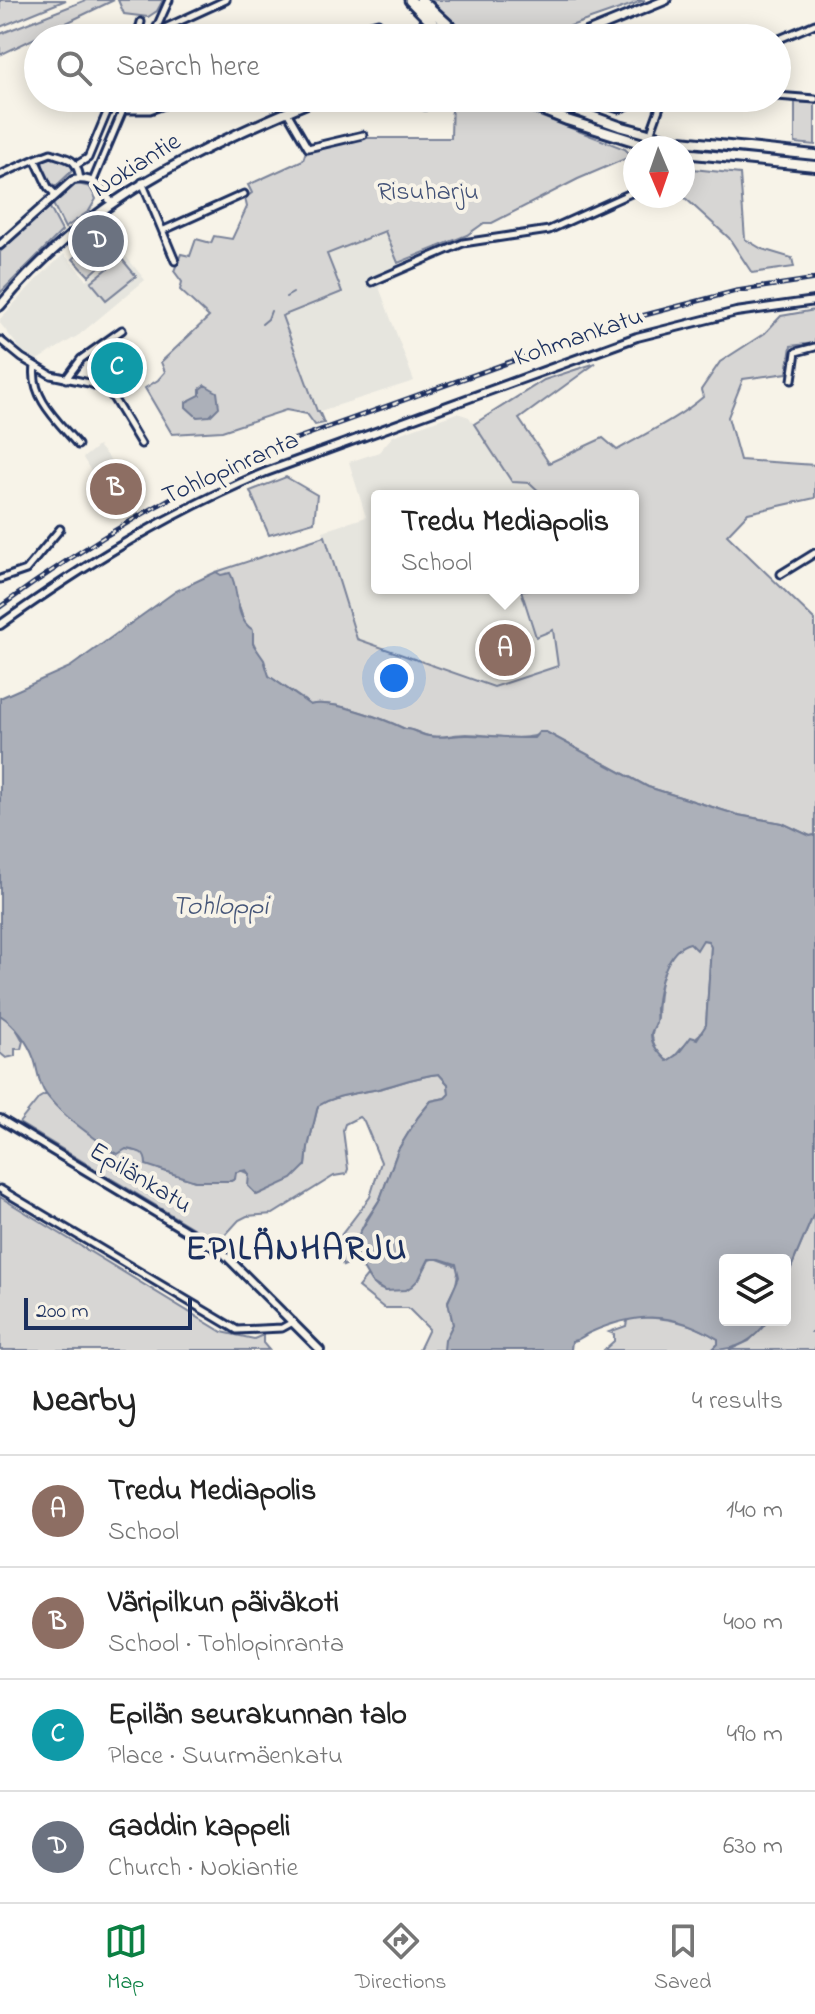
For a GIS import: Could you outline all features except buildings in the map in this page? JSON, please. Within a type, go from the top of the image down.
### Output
[{"type":"highway","points":[[410,0],[433,24]]},
{"type":"highway","points":[[421,0],[447,24]]},
{"type":"main road","points":[[607,24],[666,0]]},
{"type":"main road","name":"Nokiantie","points":[[0,306],[54,249],[111,202],[193,153],[286,112]]},
{"type":"main road","points":[[547,112],[623,139]]},
{"type":"main road","points":[[582,112],[649,135],[682,142],[815,155]]},
{"type":"main road","points":[[695,154],[815,166]]},
{"type":"street","points":[[158,24],[169,0]]},
{"type":"street","points":[[177,24],[226,0]]},
{"type":"street","points":[[791,34],[815,24]]},
{"type":"street","points":[[791,97],[815,99]]},
{"type":"street","points":[[78,164],[88,158],[107,112]]},
{"type":"street","points":[[93,181],[123,112]]},
{"type":"street","points":[[286,112],[308,148],[363,135]]},
{"type":"street","points":[[649,135],[658,112]]},
{"type":"street","points":[[0,175],[51,153],[78,164]]},
{"type":"street","points":[[35,159],[55,194]]},
{"type":"street","points":[[78,164],[80,179]]},
{"type":"street","points":[[0,245],[68,183],[80,179],[93,181],[100,185],[111,202]]},
{"type":"street","points":[[142,182],[175,261]]},
{"type":"street","points":[[164,230],[244,194]]},
{"type":"street","points":[[372,282],[463,243],[549,230],[623,197]]},
{"type":"street","name":"Kohmankatu","points":[[363,436],[649,333],[736,312],[815,301]]},
{"type":"street","points":[[66,379],[81,359],[122,330]]},
{"type":"street","points":[[0,340],[51,375],[109,391],[141,444]]},
{"type":"street","points":[[792,380],[796,352],[815,347]]},
{"type":"street","points":[[35,366],[34,379],[46,408],[78,445]]},
{"type":"street","name":"Tohlopinranta","points":[[0,625],[67,577],[181,511],[266,472],[363,436]]},
{"type":"street","points":[[0,579],[26,570],[60,529]]},
{"type":"street","points":[[781,574],[815,553]]},
{"type":"street","name":"Epilänkatu","points":[[0,1119],[223,1253],[320,1350]]},
{"type":"street","points":[[0,1189],[237,1330],[282,1328],[293,1322]]},
{"type":"shaded area","points":[[386,231],[401,276],[379,287],[414,381],[317,412],[282,316],[341,292],[326,254]]},
{"type":"shaded area","points":[[121,250],[145,280],[79,335],[37,360],[21,350],[0,319],[36,280],[64,254],[87,280]]},
{"type":"shaded area","points":[[457,413],[469,417],[512,481],[549,464],[593,490],[371,490],[371,594],[628,594],[608,676],[495,687],[357,639],[323,531],[366,517],[349,462],[379,452],[393,436]]},
{"type":"shaded area","points":[[98,446],[126,477],[137,501],[117,514],[83,458]]},
{"type":"green space","points":[[0,0],[66,0],[0,27]]},
{"type":"green space","points":[[86,0],[114,0],[64,24],[25,24]]},
{"type":"green space","points":[[118,0],[163,0],[157,11],[148,17],[124,14]]},
{"type":"green space","points":[[430,0],[645,0],[576,24],[456,24]]},
{"type":"green space","points":[[24,25],[24,43],[0,55],[0,34]]},
{"type":"green space","points":[[795,102],[815,103],[815,145],[795,143]]},
{"type":"green space","name":"Risuharju","points":[[452,112],[529,112],[623,148],[623,160],[492,223],[484,223],[467,235],[398,263],[385,231],[327,254],[342,292],[282,316],[324,423],[315,425],[307,414],[286,410],[222,431],[172,434],[145,388],[165,372],[161,362],[209,317],[180,290],[182,282],[174,271],[181,254],[190,256],[196,239],[211,243],[214,236],[232,239],[247,207],[245,198],[252,193],[248,185],[303,160],[306,151],[360,138],[451,138]]},
{"type":"green space","points":[[51,157],[71,165],[73,170],[56,186],[49,182],[42,166],[44,159]]},
{"type":"green space","points":[[695,169],[740,174],[745,239],[762,249],[792,258],[794,267],[752,273],[729,238],[695,207]]},
{"type":"green space","points":[[78,184],[90,187],[96,199],[89,211],[65,228],[52,202]]},
{"type":"green space","points":[[49,206],[62,231],[0,293],[0,252]]},
{"type":"green space","points":[[92,241],[108,259],[89,276],[73,259]]},
{"type":"green space","points":[[121,258],[136,276],[106,300],[91,282]]},
{"type":"green space","points":[[815,310],[815,343],[791,346],[787,373],[743,379],[728,417],[740,460],[815,465],[815,498],[748,513],[727,535],[815,620],[815,835],[810,836],[782,823],[738,815],[648,787],[546,732],[517,738],[466,734],[428,736],[344,707],[311,705],[269,676],[245,625],[234,590],[216,572],[325,536],[357,639],[494,687],[558,666],[553,630],[536,637],[522,594],[639,594],[639,490],[538,490],[530,483],[512,482],[474,424],[544,380],[596,363],[519,419],[549,463],[603,438],[617,450],[703,397],[701,390],[720,362],[765,333],[781,316]]},
{"type":"green space","points":[[286,477],[317,495],[314,522],[269,535],[250,491]]},
{"type":"green space","points":[[709,941],[711,946],[706,1025],[698,1036],[667,1061],[656,1050],[652,1035],[664,970],[679,947]]},
{"type":"green space","points":[[0,1015],[13,1023],[23,1041],[21,1049],[15,1049],[15,1056],[6,1058],[0,1053]]},
{"type":"green space","points":[[439,1074],[448,1084],[449,1094],[431,1101],[418,1117],[398,1150],[380,1199],[348,1258],[352,1262],[343,1266],[336,1242],[370,1197],[381,1162],[364,1121],[359,1117],[345,1124],[343,1130],[346,1174],[334,1176],[273,1214],[247,1216],[239,1220],[218,1243],[19,1123],[46,1094],[113,1152],[126,1149],[142,1152],[153,1166],[195,1181],[231,1181],[240,1170],[249,1174],[306,1166],[318,1106],[325,1102]]},
{"type":"green space","name":"EPILÄNHARJU","points":[[0,1197],[222,1332],[254,1339],[263,1335],[263,1343],[269,1350],[0,1350]]},
{"type":"green space","points":[[815,1211],[815,1350],[729,1350],[749,1341],[763,1326],[791,1326],[791,1268]]},
{"type":"green space","points":[[435,1258],[459,1267],[456,1285],[448,1301],[453,1324],[447,1350],[419,1350],[429,1329],[408,1308],[384,1308],[358,1287],[367,1276],[385,1291],[423,1272],[429,1260]]},
{"type":"green space","points":[[634,1317],[667,1319],[688,1325],[718,1339],[718,1344],[712,1350],[604,1350],[614,1341],[614,1334],[609,1332],[626,1326],[627,1321]]},
{"type":"water","points":[[205,385],[217,392],[219,407],[210,416],[197,417],[186,407],[186,402],[200,395],[200,389]]},
{"type":"water","name":"Tohloppi","points":[[216,572],[221,575],[230,573],[242,618],[253,630],[253,644],[264,660],[269,676],[310,705],[344,707],[434,737],[534,738],[539,732],[546,732],[648,787],[738,815],[782,823],[810,836],[815,835],[815,1211],[791,1268],[791,1254],[719,1254],[719,1326],[763,1326],[757,1334],[737,1346],[712,1350],[718,1339],[701,1330],[670,1319],[639,1318],[606,1326],[572,1341],[571,1350],[444,1350],[453,1324],[448,1302],[459,1277],[456,1264],[429,1259],[412,1286],[406,1290],[385,1291],[371,1282],[364,1270],[348,1258],[348,1252],[380,1199],[398,1150],[418,1117],[431,1101],[449,1094],[448,1084],[439,1074],[340,1097],[318,1106],[306,1165],[292,1179],[257,1195],[248,1186],[249,1174],[246,1170],[236,1172],[235,1179],[231,1181],[195,1181],[146,1165],[145,1157],[138,1151],[126,1149],[118,1154],[113,1152],[69,1118],[41,1086],[28,1046],[16,1029],[0,1015],[0,698],[70,667],[176,591]],"holes":[[[703,940],[708,941],[711,947],[706,1025],[697,1039],[691,1037],[678,1054],[667,1061],[651,1038],[661,980],[669,961],[682,947],[690,943],[697,950]]]},
{"type":"waterway","points":[[286,297],[293,293]]},
{"type":"waterway","points":[[262,324],[271,311]]},
{"type":"waterway","points":[[811,1332],[815,1331]]},
{"type":"railway","points":[[0,607],[137,517],[284,443],[630,319],[736,291],[815,279]]},
{"type":"place","name":"Gaddin kappeli","points":[[98,241]]},
{"type":"place","name":"Epilän seurakunnan talo","points":[[117,368]]},
{"type":"place","name":"Väripilkun päiväkoti","points":[[116,489]]},
{"type":"place","name":"Tredu Mediapolis","points":[[505,650]]},
{"type":"district","name":"EPILÄNHARJU","points":[[297,1251]]}]
